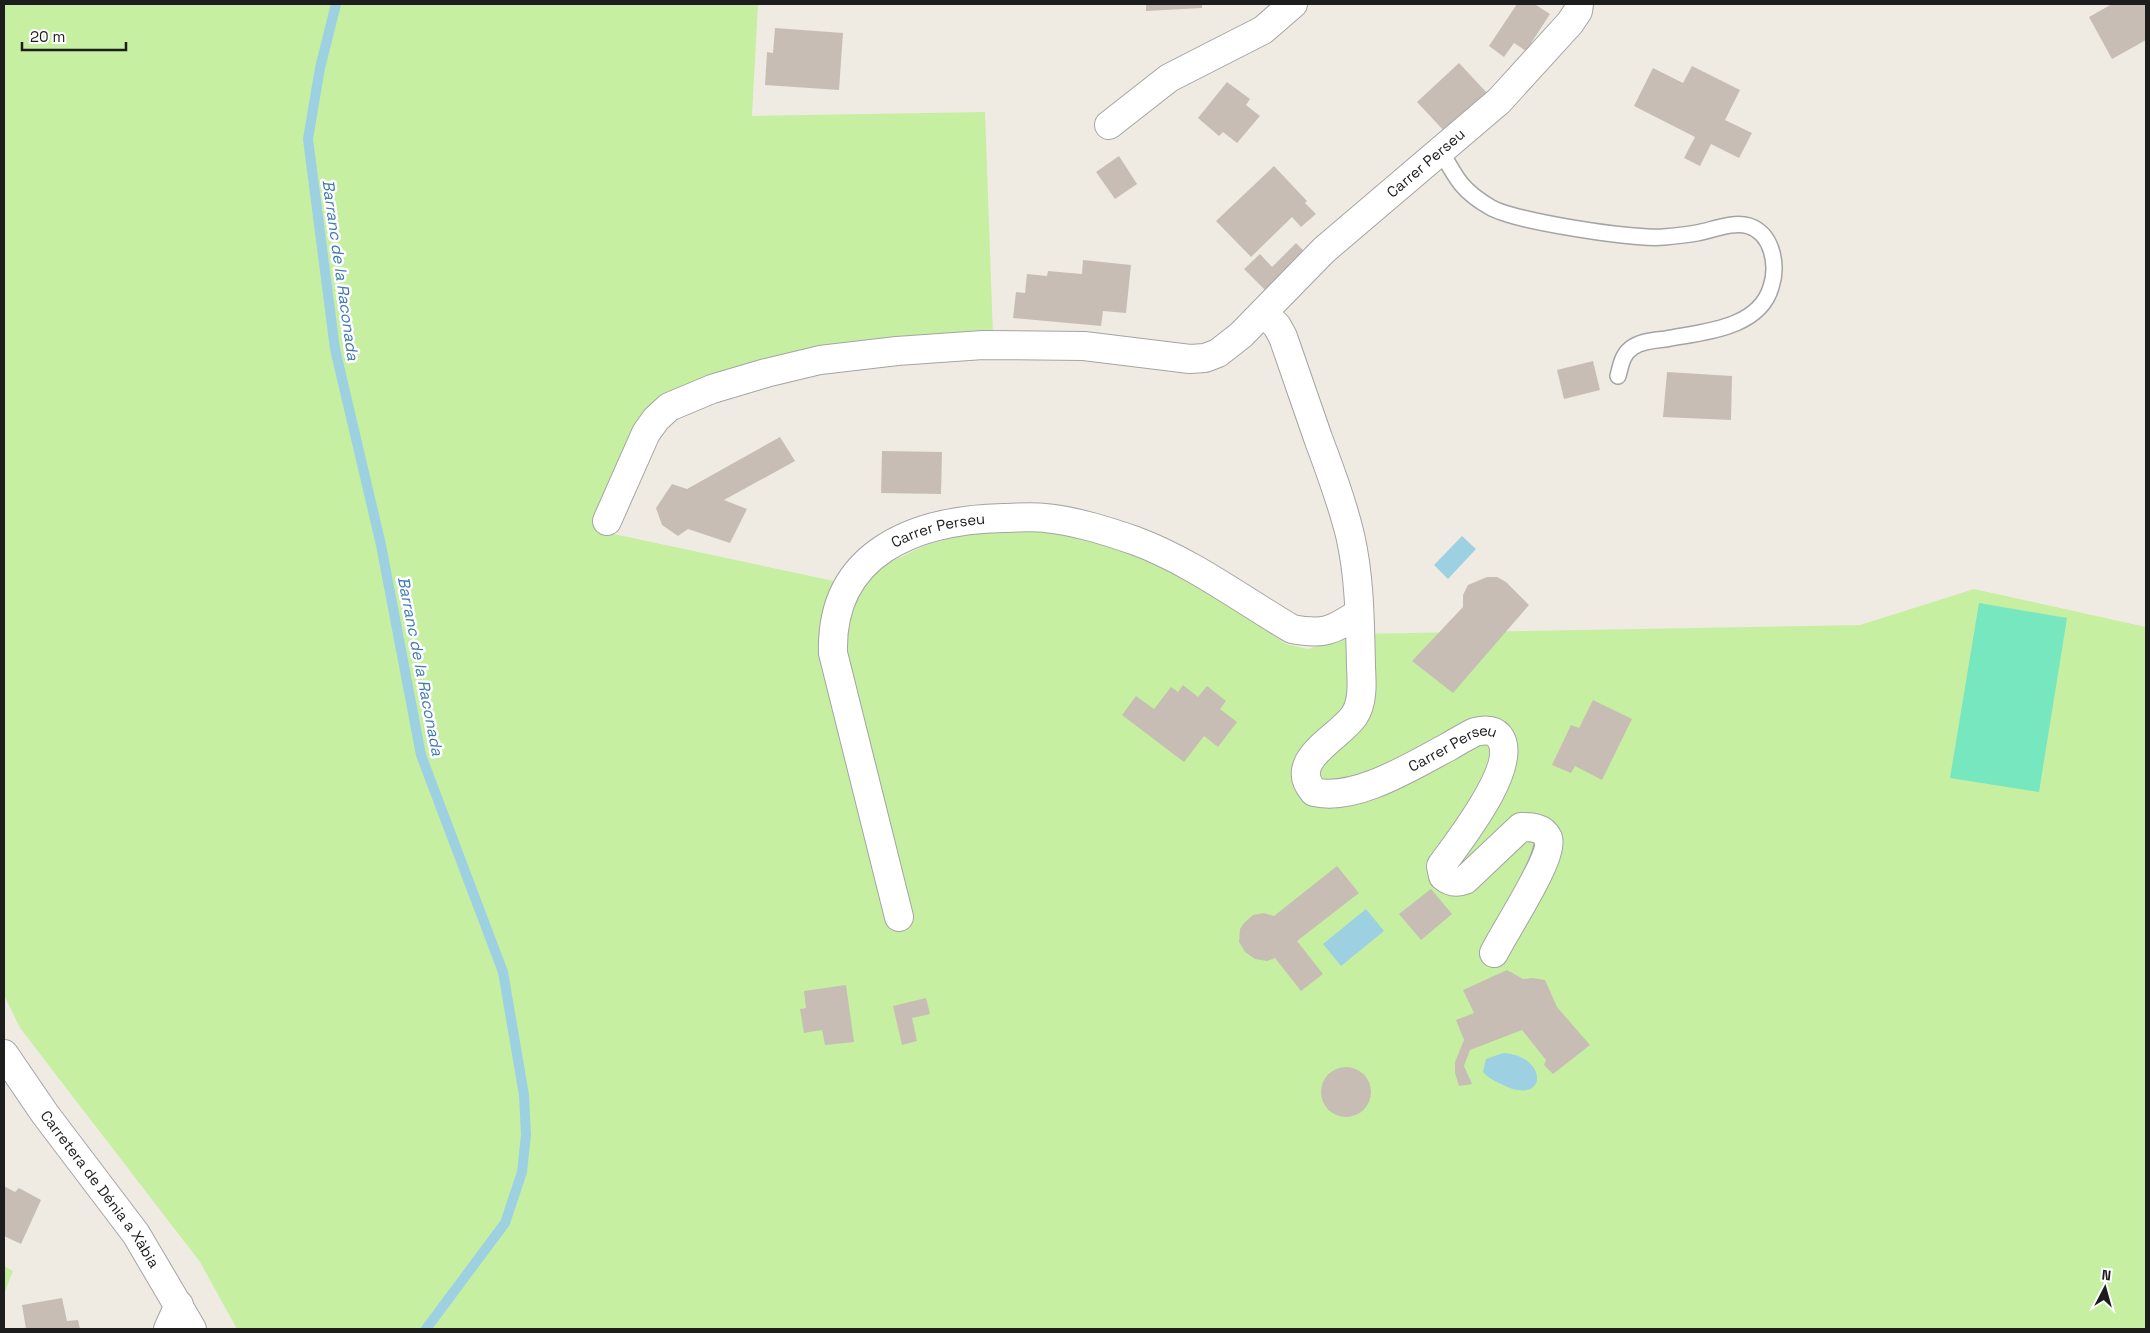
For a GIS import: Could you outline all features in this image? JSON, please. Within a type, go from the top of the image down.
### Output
[{"type":"street","points":[[1109,124],[1169,78],[1263,30],[1293,4]]},
{"type":"street","name":"Carrer Perseu","points":[[606,521],[646,433],[656,418],[669,407],[712,389],[766,373],[820,360],[906,350],[983,345],[1084,346],[1190,359],[1205,358],[1218,353],[1264,313],[1324,250],[1499,101],[1570,23],[1578,11],[1579,4]]},
{"type":"street","name":"Carrer Perseu","points":[[1264,313],[1277,326],[1283,338],[1343,505],[1354,556],[1362,681],[1358,708],[1349,721],[1311,757],[1306,766],[1306,780],[1314,792],[1326,795],[1341,794],[1402,771],[1474,733],[1489,730],[1498,735],[1504,746],[1504,755],[1495,783],[1471,824],[1441,866],[1443,876],[1449,881],[1459,882],[1466,880],[1521,827],[1532,827],[1542,830],[1548,839],[1549,851],[1529,892],[1494,953]]},
{"type":"street","name":"Carrer Perseu","points":[[899,917],[833,653],[832,632],[842,597],[851,580],[864,563],[880,550],[913,534],[963,520],[1057,519],[1118,536],[1170,556],[1292,629],[1308,632],[1328,631],[1340,626],[1359,613]]},
{"type":"street","name":"Carretera de Dénia a Xàbia","points":[[4,1054],[45,1114],[136,1234],[174,1317],[192,1329]]},
{"type":"lane","points":[[1441,151],[1459,184],[1492,208],[1512,215],[1631,236],[1661,238],[1734,225],[1749,226],[1762,233],[1775,262],[1775,277],[1770,293],[1750,317],[1711,331],[1647,342],[1633,347],[1623,357],[1618,376]]},
{"type":"green space","points":[[4,4],[758,4],[752,116],[985,112],[993,334],[816,350],[640,431],[595,530],[862,587],[882,566],[924,546],[974,532],[1049,530],[1133,550],[1198,583],[1286,644],[1308,649],[1353,634],[1860,625],[1974,589],[2146,627],[2146,1329],[237,1329],[200,1262],[20,1028],[4,995]]},
{"type":"green space","points":[[1979,603],[2067,618],[2039,792],[1950,778]]},
{"type":"green space","points":[[4,1266],[13,1271],[4,1294]]},
{"type":"water","points":[[1462,536],[1476,549],[1448,579],[1434,565]]},
{"type":"water","points":[[1366,909],[1384,931],[1341,966],[1323,944]]},
{"type":"water","points":[[1503,1053],[1518,1056],[1528,1062],[1535,1070],[1537,1078],[1535,1085],[1529,1090],[1518,1090],[1503,1085],[1483,1072],[1486,1059]]},
{"type":"building","points":[[1146,4],[1202,4],[1202,8],[1146,11]]},
{"type":"building","points":[[1517,4],[1537,4],[1550,14],[1526,51],[1514,43],[1504,57],[1489,46]]},
{"type":"building","points":[[2112,4],[2146,4],[2146,40],[2112,59],[2089,17]]},
{"type":"building","points":[[775,28],[843,33],[839,90],[765,85],[767,52],[773,53]]},
{"type":"building","points":[[1459,63],[1488,94],[1446,133],[1417,102]]},
{"type":"building","points":[[1692,66],[1740,90],[1725,120],[1752,133],[1739,158],[1711,144],[1700,166],[1684,158],[1695,137],[1634,106],[1653,68],[1683,83]]},
{"type":"building","points":[[1227,82],[1250,99],[1246,105],[1260,116],[1237,143],[1223,132],[1219,136],[1198,118]]},
{"type":"building","points":[[1119,156],[1137,184],[1115,199],[1096,172]]},
{"type":"building","points":[[1274,166],[1307,201],[1305,203],[1316,214],[1301,227],[1292,217],[1251,257],[1216,221]]},
{"type":"building","points":[[1296,243],[1306,253],[1266,291],[1244,269],[1260,254],[1272,267]]},
{"type":"building","points":[[1083,260],[1131,265],[1126,313],[1103,311],[1101,326],[1013,318],[1016,292],[1025,293],[1027,274],[1047,276],[1048,271],[1082,274]]},
{"type":"building","points":[[1593,361],[1600,390],[1564,399],[1557,370]]},
{"type":"building","points":[[1667,372],[1732,376],[1731,420],[1663,417]]},
{"type":"building","points":[[780,437],[795,461],[724,500],[747,509],[730,543],[688,529],[678,536],[662,525],[656,508],[672,484],[687,489]]},
{"type":"building","points":[[882,451],[942,452],[941,494],[881,493]]},
{"type":"building","points":[[1487,577],[1497,577],[1506,582],[1529,605],[1453,693],[1412,661],[1463,607],[1463,595],[1468,585]]},
{"type":"building","points":[[1183,685],[1198,697],[1207,686],[1226,701],[1220,709],[1237,722],[1218,747],[1204,736],[1184,762],[1122,715],[1136,696],[1154,709],[1171,687],[1178,692]]},
{"type":"building","points":[[1593,700],[1632,719],[1602,780],[1575,766],[1571,773],[1552,765],[1571,725],[1579,728]]},
{"type":"building","points":[[1337,866],[1359,893],[1297,941],[1323,974],[1301,991],[1275,958],[1267,961],[1255,959],[1245,952],[1239,942],[1240,929],[1253,915],[1264,913],[1274,916]]},
{"type":"building","points":[[1431,889],[1452,914],[1421,940],[1399,914]]},
{"type":"building","points":[[1507,970],[1523,979],[1545,980],[1557,1007],[1590,1045],[1553,1074],[1544,1065],[1546,1060],[1522,1030],[1470,1050],[1464,1066],[1472,1084],[1459,1086],[1455,1073],[1455,1062],[1464,1040],[1456,1020],[1474,1013],[1463,990]]},
{"type":"building","points":[[846,985],[854,1042],[825,1045],[822,1030],[804,1033],[800,1009],[806,1008],[804,991]]},
{"type":"building","points":[[926,998],[930,1014],[912,1018],[917,1041],[902,1045],[893,1006]]},
{"type":"building","points":[[1346,1067],[1355,1069],[1366,1078],[1371,1092],[1369,1101],[1360,1112],[1346,1117],[1337,1115],[1326,1106],[1321,1092],[1323,1083],[1332,1072]]},
{"type":"building","points":[[4,1186],[15,1192],[19,1188],[41,1200],[21,1244],[4,1236]]},
{"type":"building","points":[[62,1298],[67,1321],[78,1320],[80,1329],[26,1329],[22,1305]]},
{"type":"waterway","name":"Barranc de la Raconada","points":[[336,4],[320,68],[308,139],[335,349],[381,545],[421,755],[503,972],[524,1095],[526,1135],[522,1172],[505,1223],[426,1329]]}]
